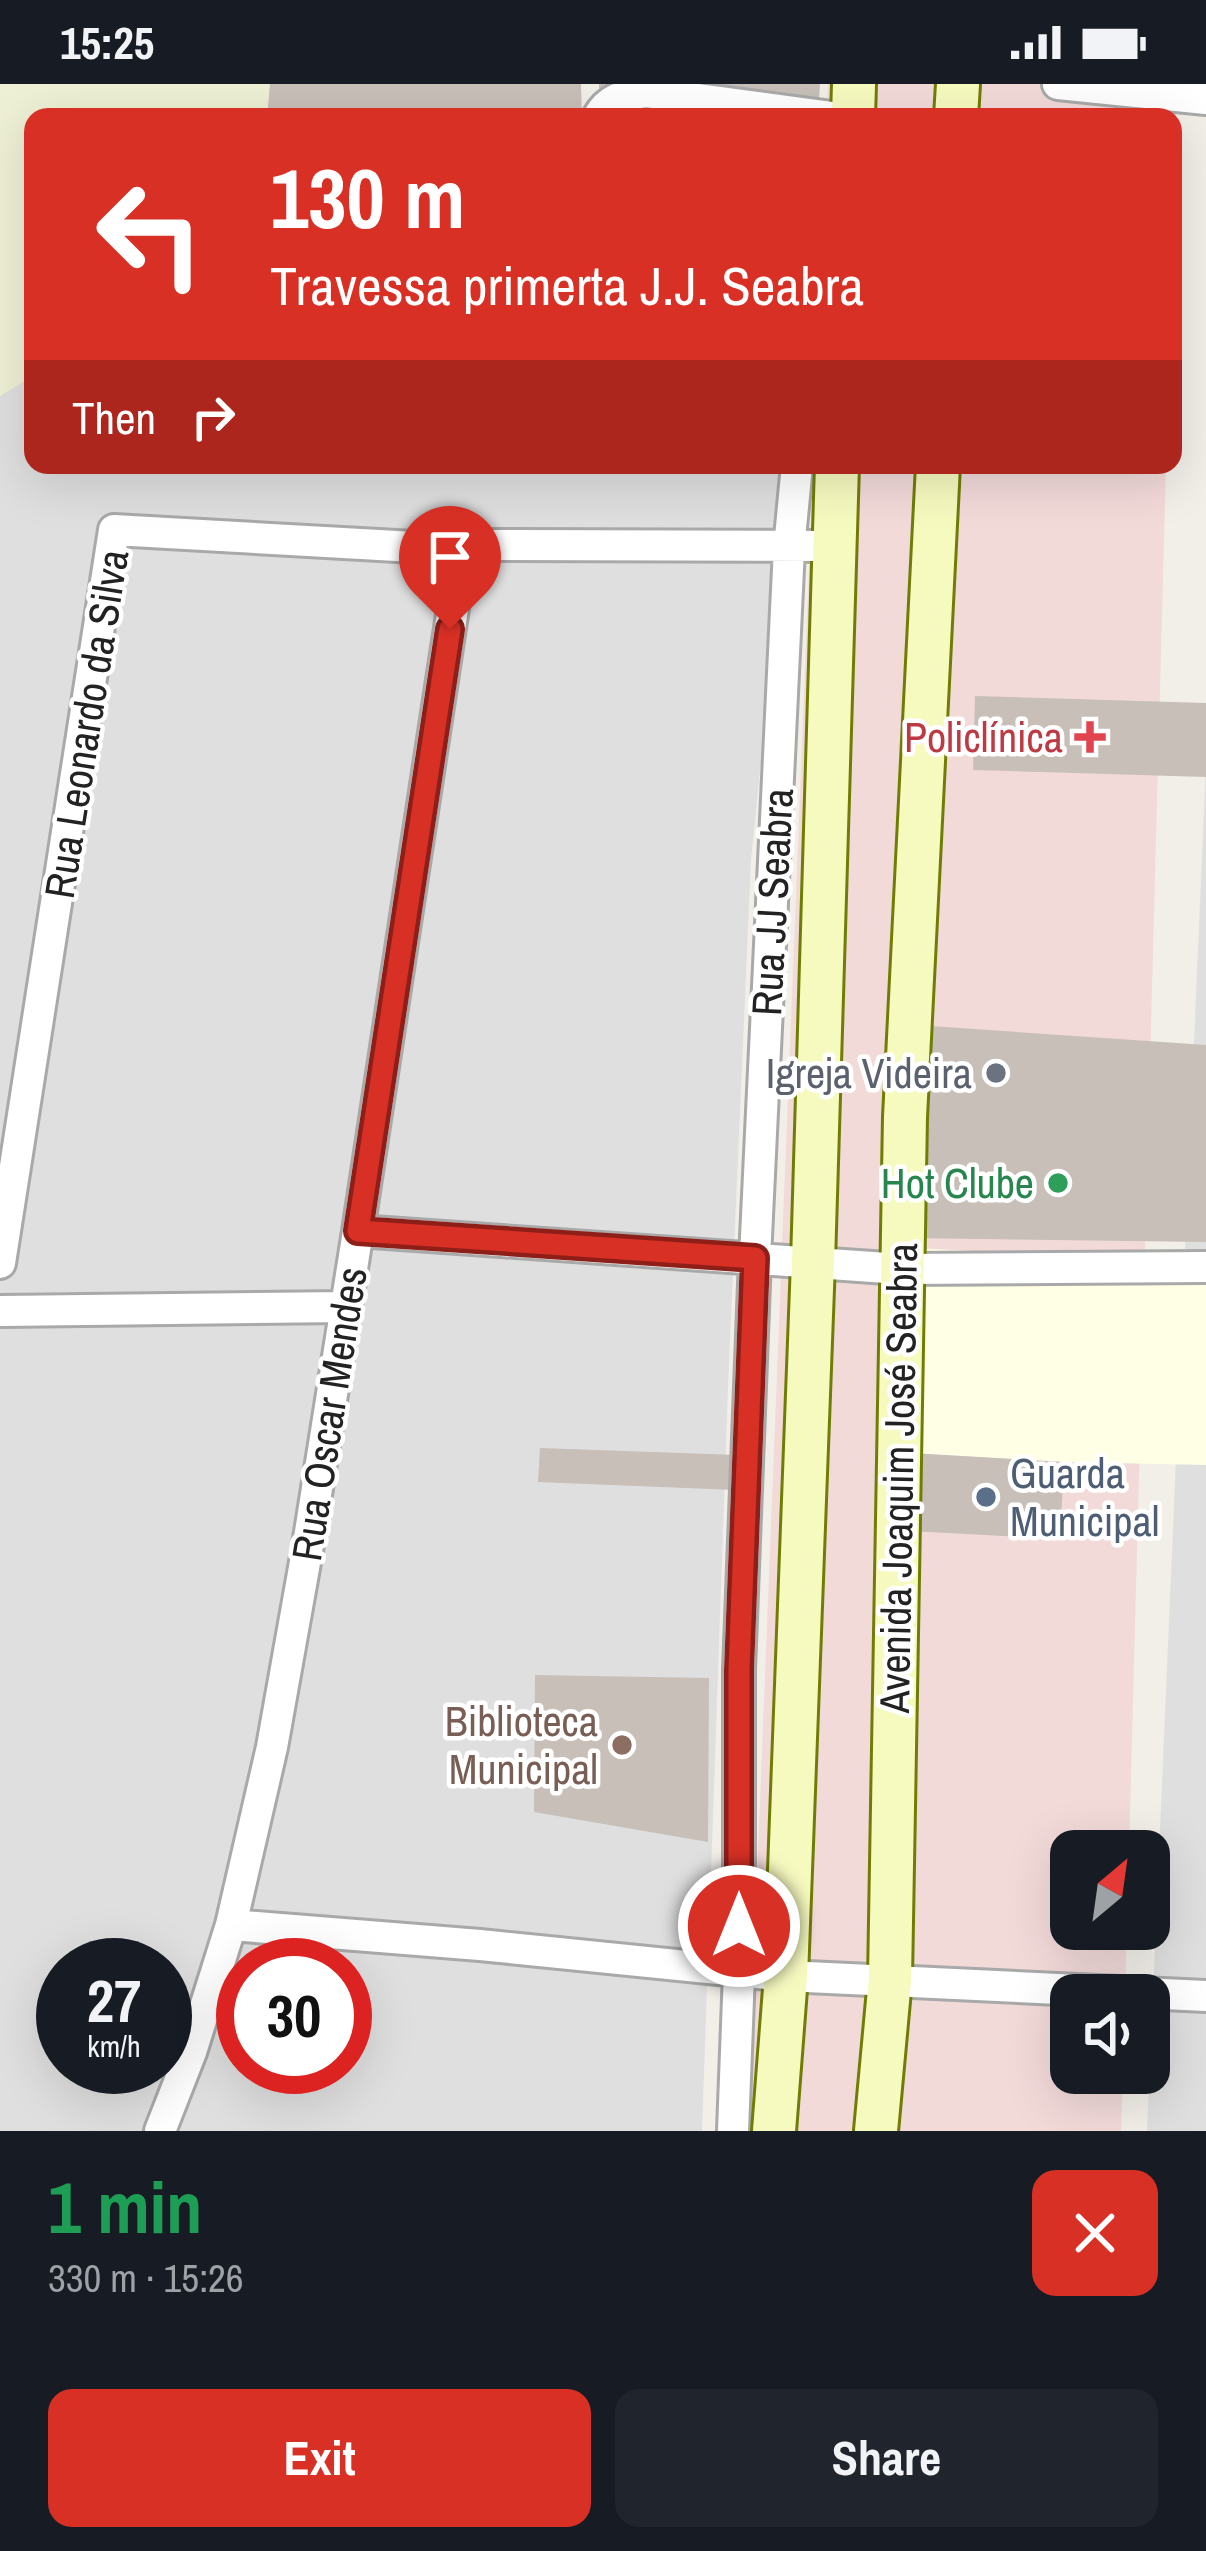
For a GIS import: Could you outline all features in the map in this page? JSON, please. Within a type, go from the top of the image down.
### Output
[{"type":"main road","points":[[774,2131],[787,1976],[837,474]]},
{"type":"main road","name":"Avenida Joaquim José Seabra","points":[[876,2131],[890,1979],[905,1117],[938,474]]},
{"type":"street","points":[[1058,84],[1204,94]]},
{"type":"street","points":[[603,108],[616,98],[645,92],[765,108]]},
{"type":"street","name":"Rua JJ Seabra","points":[[733,2131],[739,1972],[739,1670],[755,1258],[796,474]]},
{"type":"street","name":"Rua Leonardo da Silva","points":[[0,1263],[114,530],[468,550]]},
{"type":"street","points":[[468,550],[491,545],[834,546]]},
{"type":"street","name":"Rua Oscar Mendes","points":[[160,2131],[191,2052],[231,1924],[272,1747],[358,1231],[457,582],[468,550]]},
{"type":"street","points":[[358,1231],[901,1269],[1206,1267]]},
{"type":"street","points":[[0,1311],[345,1307]]},
{"type":"street","points":[[231,1924],[787,1976],[1206,1996]]},
{"type":"shaded area","points":[[0,84],[270,84],[268,108],[24,108],[24,381],[0,396]]},
{"type":"shaded area","points":[[828,84],[1177,84],[1176,108],[827,108]]},
{"type":"shaded area","points":[[24,352],[24,474],[790,474],[751,860],[702,2131],[0,2131],[0,366]]},
{"type":"shaded area","points":[[813,474],[1166,474],[1130,1830],[1050,1830],[1050,1950],[1126,1950],[1126,1974],[1050,1974],[1050,2094],[1122,2094],[1121,2131],[751,2131]]},
{"type":"shaded area","points":[[1206,764],[1206,2131],[1147,2131],[1149,2094],[1170,2094],[1170,1974],[1154,1974],[1155,1950],[1170,1950],[1170,1830],[1160,1830]]},
{"type":"shaded area","points":[[912,1248],[1206,1262],[1206,1465],[906,1453]]},
{"type":"building","points":[[270,84],[581,84],[582,108],[268,108]]},
{"type":"building","points":[[599,84],[820,84],[819,100],[599,88]]},
{"type":"building","name":"Policlínica","points":[[975,696],[1206,703],[1206,777],[973,770]]},
{"type":"building","name":"Hot Clube","points":[[916,1025],[1206,1045],[1206,1242],[910,1238]]},
{"type":"building","points":[[540,1448],[737,1455],[735,1490],[538,1482]]},
{"type":"building","name":"Guarda Municipal","points":[[911,1453],[1064,1462],[1060,1539],[909,1531]]},
{"type":"building","name":"Biblioteca Municipal","points":[[535,1675],[709,1678],[708,1842],[534,1812]]},
{"type":"place","name":"Policlínica","points":[[1090,737]]},
{"type":"place","name":"Igreja Videira","points":[[996,1073]]},
{"type":"place","name":"Hot Clube","points":[[1058,1183]]},
{"type":"place","name":"Guarda Municipal","points":[[986,1497]]},
{"type":"place","name":"Biblioteca Municipal","points":[[622,1745]]},
{"type":"route","points":[[450,629],[358,1231],[755,1258],[739,1670],[739,1926]]}]
